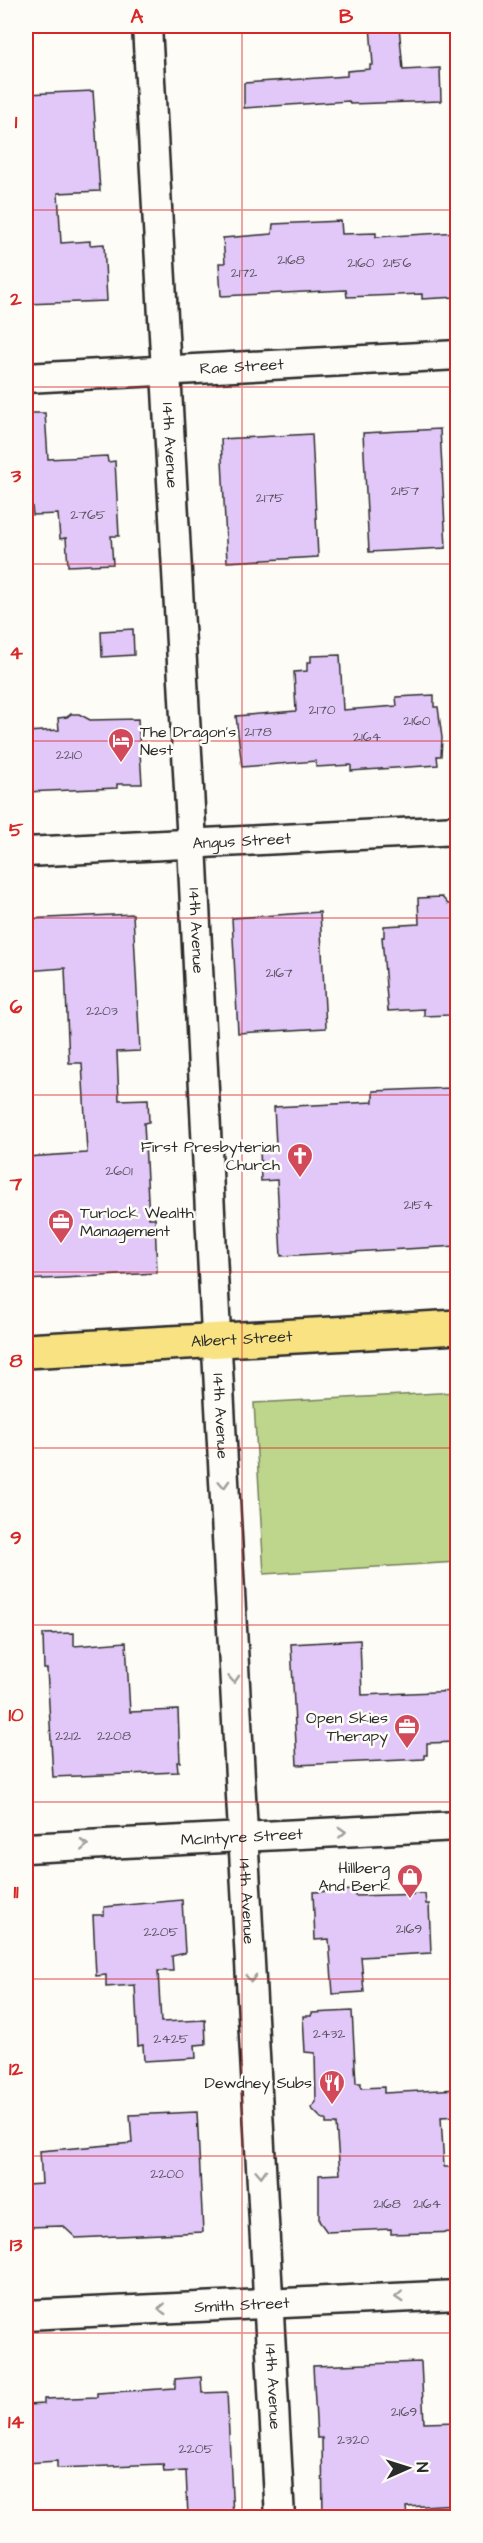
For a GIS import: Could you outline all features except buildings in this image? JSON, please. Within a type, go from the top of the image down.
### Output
[{"type":"main road","name":"Albert Street","points":[[26,1351],[458,1327]]},
{"type":"street","name":"14th Avenue","points":[[147,26],[279,2517]]},
{"type":"street","name":"Rae Street","points":[[26,378],[458,356]]},
{"type":"street","name":"Angus Street","points":[[26,852],[458,830]]},
{"type":"street","name":"McIntyre Street","points":[[26,1848],[458,1826]]},
{"type":"street","name":"Smith Street","points":[[26,2315],[458,2295]]},
{"type":"green space","points":[[457,1392],[457,1562],[264,1574],[254,1403]]},
{"type":"place","name":"The Dragon's Nest","points":[[121,764]]},
{"type":"place","name":"First Presbyterian Church","points":[[300,1179]]},
{"type":"place","name":"Turlock Wealth Management","points":[[61,1245]]},
{"type":"place","name":"Open Skies Therapy","points":[[407,1750]]},
{"type":"place","name":"Hillberg And Berk","points":[[410,1900]]},
{"type":"place","name":"Dewdney Subs","points":[[332,2106]]}]
